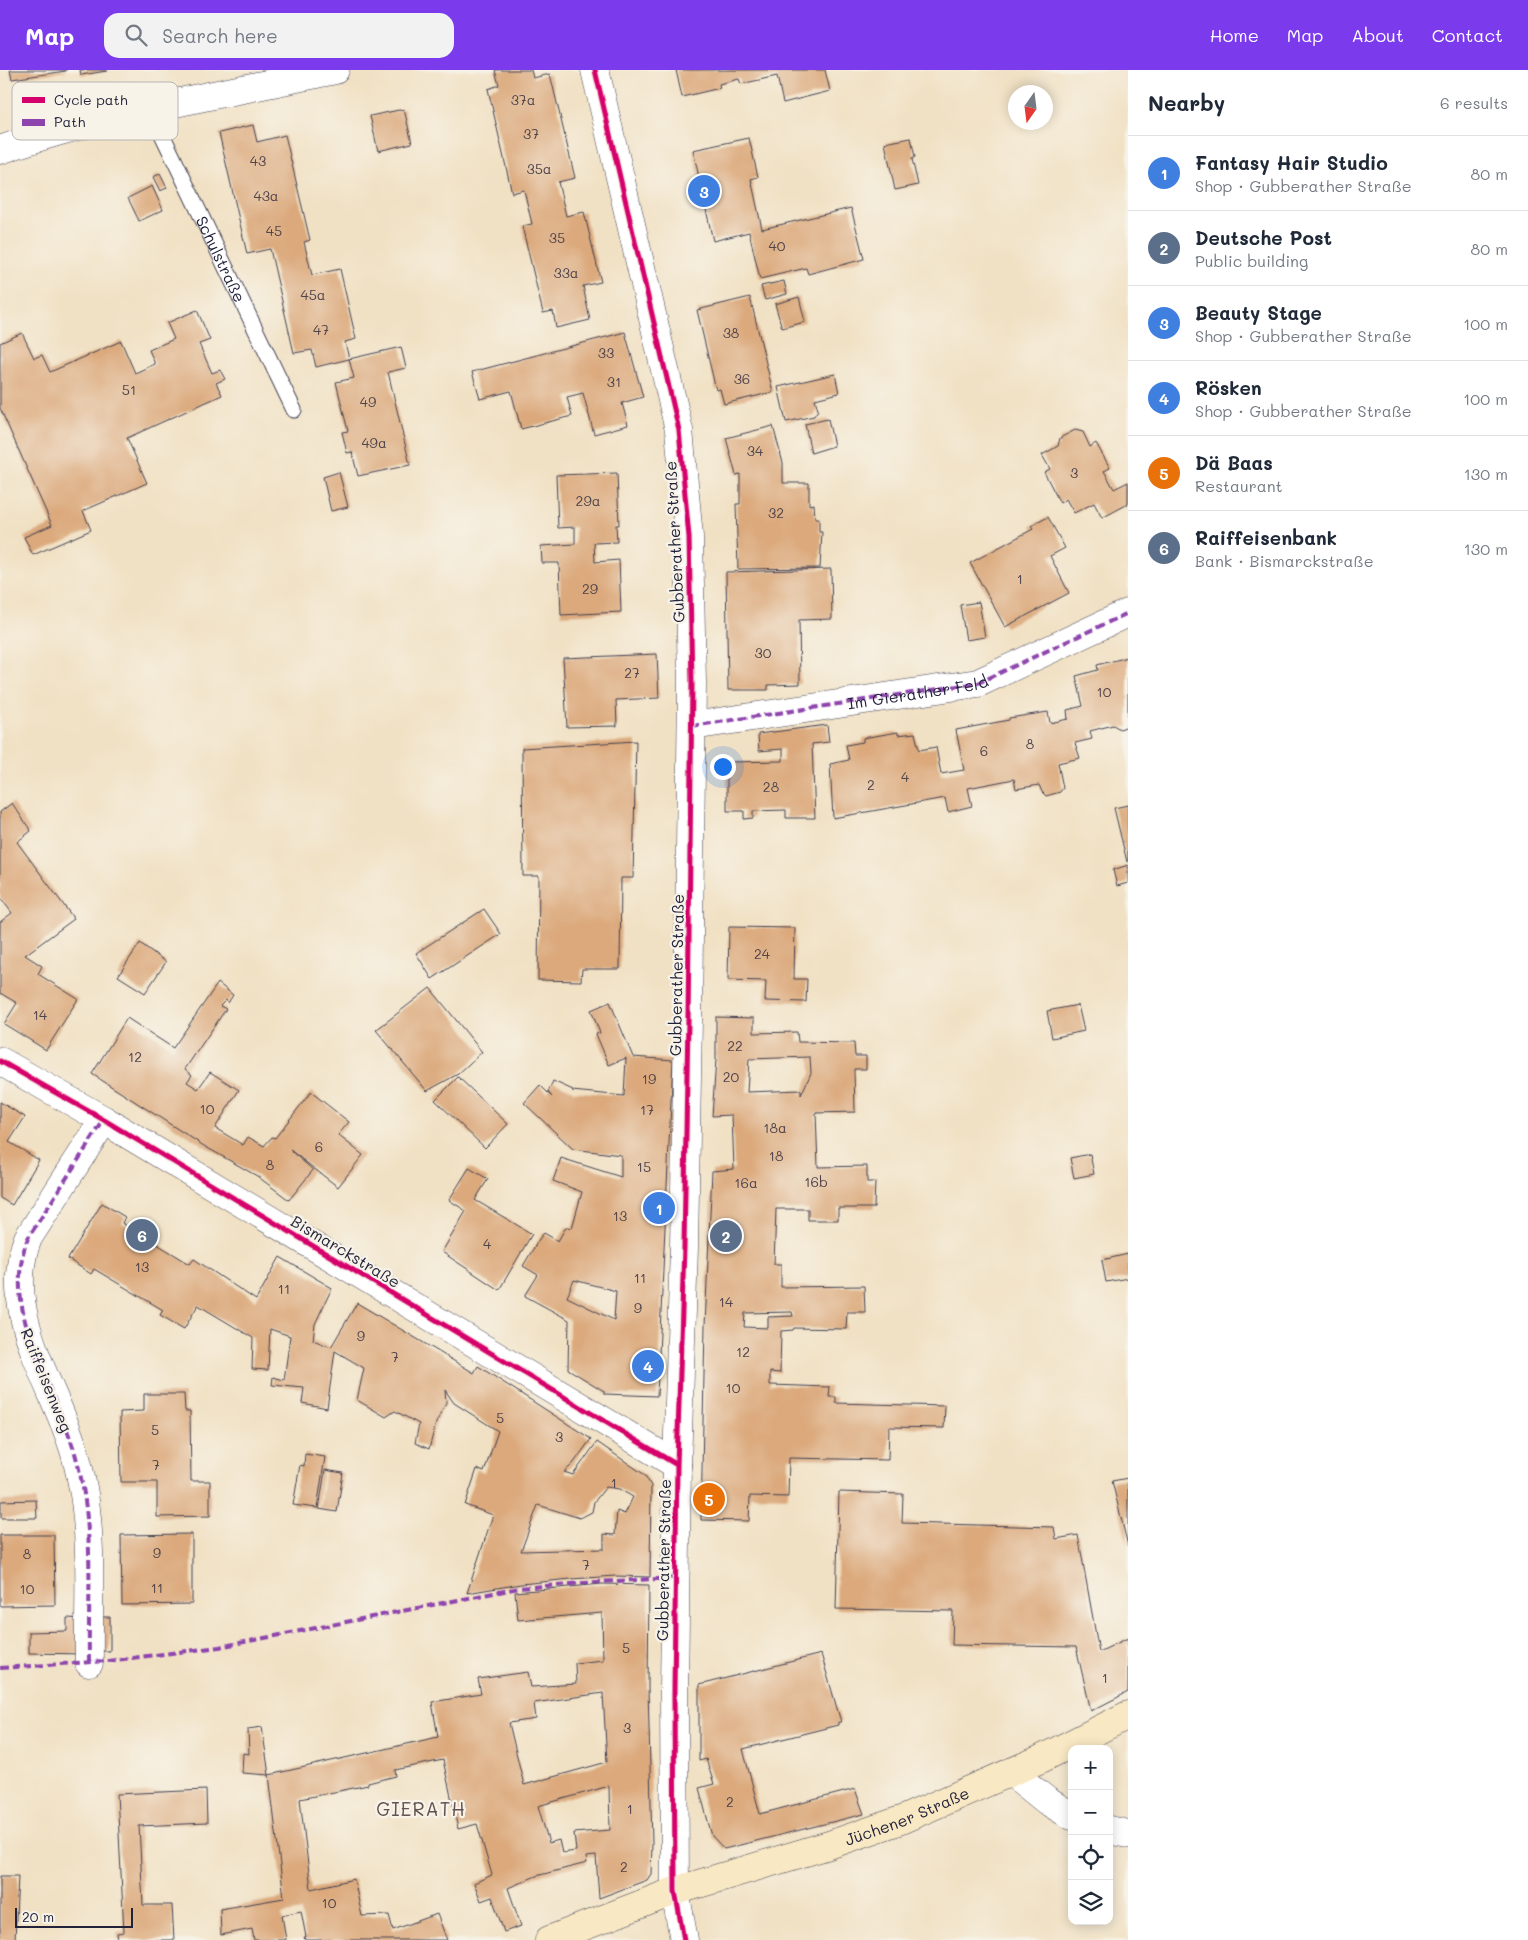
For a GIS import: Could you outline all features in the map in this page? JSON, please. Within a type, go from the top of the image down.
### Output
[{"type":"main road","name":"Jüchener Straße","points":[[549,1940],[675,1891],[882,1827],[1011,1772],[1128,1715]]},
{"type":"street","points":[[178,103],[336,70]]},
{"type":"street","name":"Gubberather Straße","points":[[594,70],[679,430],[690,537],[692,726],[684,1247],[677,1465],[674,1690],[675,1891],[684,1940]]},
{"type":"street","points":[[0,150],[29,140]]},
{"type":"street","name":"Im Gierather Feld","points":[[692,726],[978,682],[1128,614]]},
{"type":"street","name":"Bismarckstraße","points":[[0,1061],[104,1120],[677,1465]]},
{"type":"street","name":"Raiffeisenweg","points":[[89,1663],[88,1536],[83,1490],[72,1444],[42,1376],[25,1326],[21,1304],[19,1271],[22,1253],[28,1238],[104,1120]]},
{"type":"street","points":[[1011,1772],[1047,1801],[1068,1814]]},
{"type":"street","points":[[1113,1831],[1128,1834]]},
{"type":"lane","name":"Schulstraße","points":[[165,140],[294,410]]},
{"type":"building","points":[[10,70],[66,70],[66,71],[12,79]]},
{"type":"building","points":[[80,70],[107,70],[107,71],[81,75]]},
{"type":"building","points":[[495,70],[531,70],[533,78],[550,74],[575,178],[558,182],[566,216],[584,212],[601,282],[583,286],[590,320],[556,328],[553,311],[543,313],[522,226],[532,224],[524,190],[512,193],[488,89],[499,85]]},
{"type":"building","points":[[676,70],[825,70],[830,91],[783,103],[777,76],[741,84],[739,79],[719,84],[720,88],[682,97]]},
{"type":"building","points":[[404,109],[412,143],[378,151],[370,116]]},
{"type":"building","points":[[253,125],[257,142],[285,135],[310,240],[304,242],[312,275],[340,269],[356,339],[345,342],[349,359],[316,367],[312,350],[294,353],[270,249],[247,254],[219,133]]},
{"type":"building","points":[[749,138],[758,177],[751,179],[762,229],[851,208],[864,259],[808,274],[806,268],[760,279],[749,232],[713,241],[693,150]]},
{"type":"building","points":[[911,138],[915,157],[912,159],[918,185],[895,190],[885,143]]},
{"type":"building","points":[[160,174],[167,188],[160,191],[153,177]]},
{"type":"building","points":[[152,186],[163,210],[139,221],[128,198]]},
{"type":"building","points":[[784,281],[787,294],[765,300],[761,286]]},
{"type":"building","points":[[750,297],[773,392],[724,404],[720,389],[716,390],[697,310]]},
{"type":"building","points":[[799,297],[805,322],[782,328],[775,304]]},
{"type":"building","points":[[197,310],[210,340],[199,344],[212,373],[220,370],[225,379],[216,383],[222,395],[127,438],[147,483],[83,511],[91,530],[33,555],[24,537],[52,525],[0,408],[0,343],[22,333],[34,358],[42,355],[50,372],[121,341],[135,373],[155,364],[149,350],[174,339],[167,323]]},
{"type":"building","points":[[625,332],[643,397],[622,403],[628,425],[594,434],[583,393],[567,397],[572,416],[521,429],[511,391],[480,399],[472,372]]},
{"type":"building","points":[[401,347],[406,368],[388,372],[410,465],[358,476],[352,452],[347,453],[342,432],[348,431],[336,382],[354,378],[349,359]]},
{"type":"building","points":[[835,374],[839,393],[815,399],[818,410],[814,416],[786,422],[778,387]]},
{"type":"building","points":[[828,419],[834,446],[811,453],[805,424]]},
{"type":"building","points":[[773,426],[783,463],[783,483],[809,483],[809,505],[814,504],[815,519],[819,519],[819,532],[822,532],[820,568],[738,569],[736,504],[740,504],[740,474],[736,475],[726,438]]},
{"type":"building","points":[[1075,430],[1083,432],[1090,447],[1096,443],[1110,468],[1104,471],[1114,489],[1128,482],[1128,504],[1102,518],[1094,503],[1074,513],[1066,499],[1060,503],[1044,472],[1050,469],[1042,455],[1058,446],[1060,438]]},
{"type":"building","points":[[339,472],[348,507],[331,511],[323,477]]},
{"type":"building","points":[[617,473],[619,525],[616,525],[617,542],[594,543],[595,562],[619,560],[621,612],[561,615],[559,563],[542,563],[541,546],[575,544],[575,527],[558,528],[556,475]]},
{"type":"building","points":[[1048,517],[1065,548],[1050,556],[1069,593],[1005,627],[970,563],[1033,529],[1031,526]]},
{"type":"building","points":[[831,569],[832,619],[799,620],[800,684],[768,685],[768,690],[728,690],[726,572]]},
{"type":"building","points":[[979,602],[985,637],[966,640],[960,605]]},
{"type":"building","points":[[657,654],[659,698],[616,700],[617,726],[567,727],[563,658]]},
{"type":"building","points":[[1128,657],[1128,726],[1120,729],[1113,725],[1090,731],[1092,739],[1075,743],[1080,758],[1058,763],[1063,788],[1060,792],[1046,796],[1039,785],[1016,789],[1014,779],[968,788],[972,806],[948,812],[945,798],[833,818],[830,764],[849,760],[846,745],[863,742],[863,738],[898,732],[898,735],[915,733],[919,750],[936,747],[941,774],[964,770],[956,730],[1009,720],[1009,718],[1048,712],[1050,723],[1068,719],[1067,710],[1083,706],[1076,676],[1098,670],[1097,665]]},
{"type":"building","points":[[827,725],[829,742],[812,744],[815,818],[786,818],[786,810],[753,811],[753,818],[744,819],[744,811],[727,811],[727,762],[783,761],[783,749],[759,751],[758,734]]},
{"type":"building","points":[[636,741],[633,878],[621,878],[620,969],[582,969],[581,981],[538,980],[539,876],[523,876],[522,748]]},
{"type":"building","points":[[12,803],[31,831],[17,842],[74,919],[25,955],[42,966],[38,974],[78,999],[46,1050],[4,1024],[17,1003],[0,993],[0,922],[12,913],[0,897],[0,812]]},
{"type":"building","points":[[1128,805],[1128,862],[1127,862],[1114,808]]},
{"type":"building","points":[[1128,865],[1128,883],[1117,886],[1113,870]]},
{"type":"building","points":[[484,909],[501,934],[432,979],[416,953]]},
{"type":"building","points":[[729,927],[795,928],[794,979],[807,979],[806,1002],[765,1001],[766,981],[728,980]]},
{"type":"building","points":[[140,943],[166,962],[145,993],[118,976]]},
{"type":"building","points":[[218,983],[233,995],[228,1003],[226,1000],[220,1006],[226,1009],[185,1069],[192,1075],[187,1082],[198,1089],[210,1072],[239,1090],[215,1128],[243,1145],[248,1137],[264,1146],[272,1137],[275,1138],[311,1092],[349,1122],[338,1135],[363,1155],[338,1187],[290,1150],[313,1170],[289,1200],[257,1176],[204,1146],[92,1074],[127,1018],[173,1048]]},
{"type":"building","points":[[430,988],[482,1052],[458,1074],[427,1091],[376,1030]]},
{"type":"building","points":[[610,1002],[633,1057],[673,1060],[657,1396],[604,1394],[604,1391],[568,1369],[569,1320],[525,1296],[538,1275],[523,1266],[544,1233],[558,1241],[566,1227],[572,1228],[582,1192],[553,1181],[561,1158],[621,1177],[621,1155],[573,1149],[524,1103],[540,1085],[552,1097],[548,1092],[553,1081],[572,1091],[624,1096],[626,1058],[609,1065],[596,1034],[600,1033],[591,1010]],"holes":[[[574,1280],[616,1291],[614,1320],[567,1297]]]},
{"type":"building","points":[[1078,1005],[1084,1031],[1052,1038],[1047,1011]]},
{"type":"building","points":[[716,1017],[754,1018],[754,1033],[797,1032],[798,1042],[854,1043],[855,1056],[866,1056],[866,1069],[854,1069],[855,1112],[816,1113],[818,1167],[867,1166],[867,1182],[875,1182],[874,1208],[838,1208],[838,1220],[808,1220],[808,1209],[776,1209],[774,1264],[781,1264],[781,1287],[864,1286],[865,1312],[847,1312],[846,1329],[794,1328],[793,1330],[781,1331],[780,1373],[770,1372],[770,1385],[830,1387],[829,1397],[836,1397],[836,1403],[945,1406],[944,1428],[889,1427],[888,1460],[789,1458],[788,1497],[750,1496],[749,1521],[701,1520],[705,1326],[712,1171],[734,1169],[732,1115],[712,1116],[716,1060]],"holes":[[[810,1057],[811,1073],[801,1095],[801,1090],[747,1092],[749,1059]],[[792,1312],[793,1316],[768,1317],[768,1328],[744,1327],[745,1313]]]},
{"type":"building","points":[[458,1077],[508,1124],[485,1148],[435,1100]]},
{"type":"building","points":[[0,1102],[25,1117],[9,1142],[39,1160],[12,1205],[0,1198]]},
{"type":"building","points":[[1090,1154],[1094,1174],[1074,1178],[1070,1158]]},
{"type":"building","points":[[469,1168],[488,1179],[475,1200],[532,1234],[499,1290],[442,1252],[466,1211],[449,1200]]},
{"type":"building","points":[[102,1203],[125,1217],[122,1223],[190,1264],[194,1259],[256,1300],[280,1257],[332,1288],[315,1324],[313,1340],[331,1347],[357,1303],[474,1373],[478,1366],[591,1439],[573,1464],[564,1472],[573,1475],[597,1442],[645,1475],[651,1486],[650,1577],[615,1576],[571,1579],[521,1584],[467,1593],[493,1515],[465,1505],[477,1469],[484,1472],[498,1431],[454,1403],[445,1390],[446,1403],[436,1423],[429,1449],[415,1443],[419,1424],[395,1411],[386,1417],[357,1400],[364,1368],[335,1351],[327,1408],[302,1403],[304,1388],[272,1385],[273,1377],[284,1380],[290,1336],[270,1329],[268,1370],[252,1369],[253,1338],[198,1305],[184,1329],[160,1315],[163,1310],[94,1269],[91,1274],[68,1259]],"holes":[[[606,1487],[619,1489],[633,1497],[625,1514],[617,1511],[615,1535],[604,1534],[604,1549],[521,1551],[538,1505],[580,1518],[592,1512],[594,1502]]]},
{"type":"building","points":[[1128,1254],[1128,1278],[1106,1282],[1102,1260]]},
{"type":"building","points":[[144,1394],[184,1394],[185,1411],[190,1411],[191,1481],[210,1481],[210,1516],[157,1517],[157,1482],[121,1482],[120,1412],[144,1411]]},
{"type":"building","points":[[305,1454],[325,1457],[317,1508],[293,1505],[300,1465],[304,1466]]},
{"type":"building","points":[[325,1470],[343,1473],[337,1512],[319,1509]]},
{"type":"building","points":[[1128,1478],[1128,1546],[1112,1481]]},
{"type":"building","points":[[839,1492],[903,1494],[902,1523],[1054,1527],[1056,1539],[1078,1535],[1099,1652],[1128,1638],[1128,1692],[1091,1711],[1076,1647],[952,1645],[953,1611],[836,1609]]},
{"type":"building","points":[[36,1500],[37,1518],[1,1518],[1,1501]]},
{"type":"building","points":[[192,1534],[192,1604],[122,1605],[121,1535]]},
{"type":"building","points":[[0,1535],[54,1535],[55,1605],[0,1606]]},
{"type":"building","points":[[602,1584],[649,1585],[648,1688],[652,1844],[651,1874],[647,1880],[599,1898],[596,1856],[586,1857],[587,1863],[536,1876],[508,1888],[521,1926],[504,1932],[492,1897],[481,1901],[474,1883],[492,1875],[477,1824],[458,1829],[443,1760],[395,1770],[396,1776],[368,1783],[368,1785],[300,1799],[311,1889],[354,1879],[362,1916],[389,1915],[393,1930],[437,1914],[447,1940],[305,1940],[301,1911],[282,1915],[286,1940],[254,1940],[252,1929],[221,1935],[220,1909],[284,1898],[269,1775],[438,1737],[432,1702],[481,1694],[478,1679],[528,1672],[531,1687],[576,1684],[575,1663],[603,1660],[602,1613],[518,1620],[515,1592]],"holes":[[[603,1693],[607,1762],[524,1785],[509,1723],[536,1719],[534,1703]],[[609,1786],[610,1830],[574,1833],[576,1851],[562,1853],[559,1840],[549,1843],[538,1806]]]},
{"type":"building","points":[[93,1617],[110,1617],[110,1651],[94,1651]]},
{"type":"building","points":[[67,1618],[84,1619],[84,1654],[29,1653],[29,1632],[67,1631]]},
{"type":"building","points":[[821,1654],[841,1722],[838,1722],[838,1725],[743,1749],[760,1814],[855,1789],[864,1814],[724,1849],[712,1836],[699,1788],[714,1784],[706,1759],[699,1761],[699,1685]]},
{"type":"building","points":[[262,1727],[269,1775],[242,1773],[243,1753],[249,1754],[248,1729]]},
{"type":"building","points":[[206,1790],[207,1823],[139,1826],[143,1905],[172,1905],[174,1940],[118,1940],[117,1933],[124,1932],[117,1794]]},
{"type":"building","points":[[0,1876],[18,1876],[15,1940],[0,1940]]},
{"type":"marked path","points":[[692,726],[978,683],[1128,613]]},
{"type":"marked path","points":[[89,1663],[89,1553],[83,1488],[72,1444],[32,1343],[24,1317],[20,1291],[21,1264],[28,1238],[104,1120]]},
{"type":"marked path","points":[[0,1668],[108,1661],[219,1647],[519,1588],[675,1578]]},
{"type":"cycle path","points":[[595,70],[679,430],[689,537],[692,683],[688,1019],[684,1247],[677,1465],[674,1691],[675,1891],[684,1940]]},
{"type":"cycle path","points":[[0,1061],[104,1120],[677,1465]]},
{"type":"place","name":"Beauty Stage","points":[[704,191]]},
{"type":"place","name":"Fantasy Hair Studio","points":[[659,1208]]},
{"type":"place","name":"Raiffeisenbank","points":[[142,1235]]},
{"type":"place","name":"Deutsche Post","points":[[726,1236]]},
{"type":"place","name":"Rösken","points":[[648,1366]]},
{"type":"place","name":"Dä Baas","points":[[709,1499]]},
{"type":"district","name":"GIERATH","points":[[421,1808]]}]
